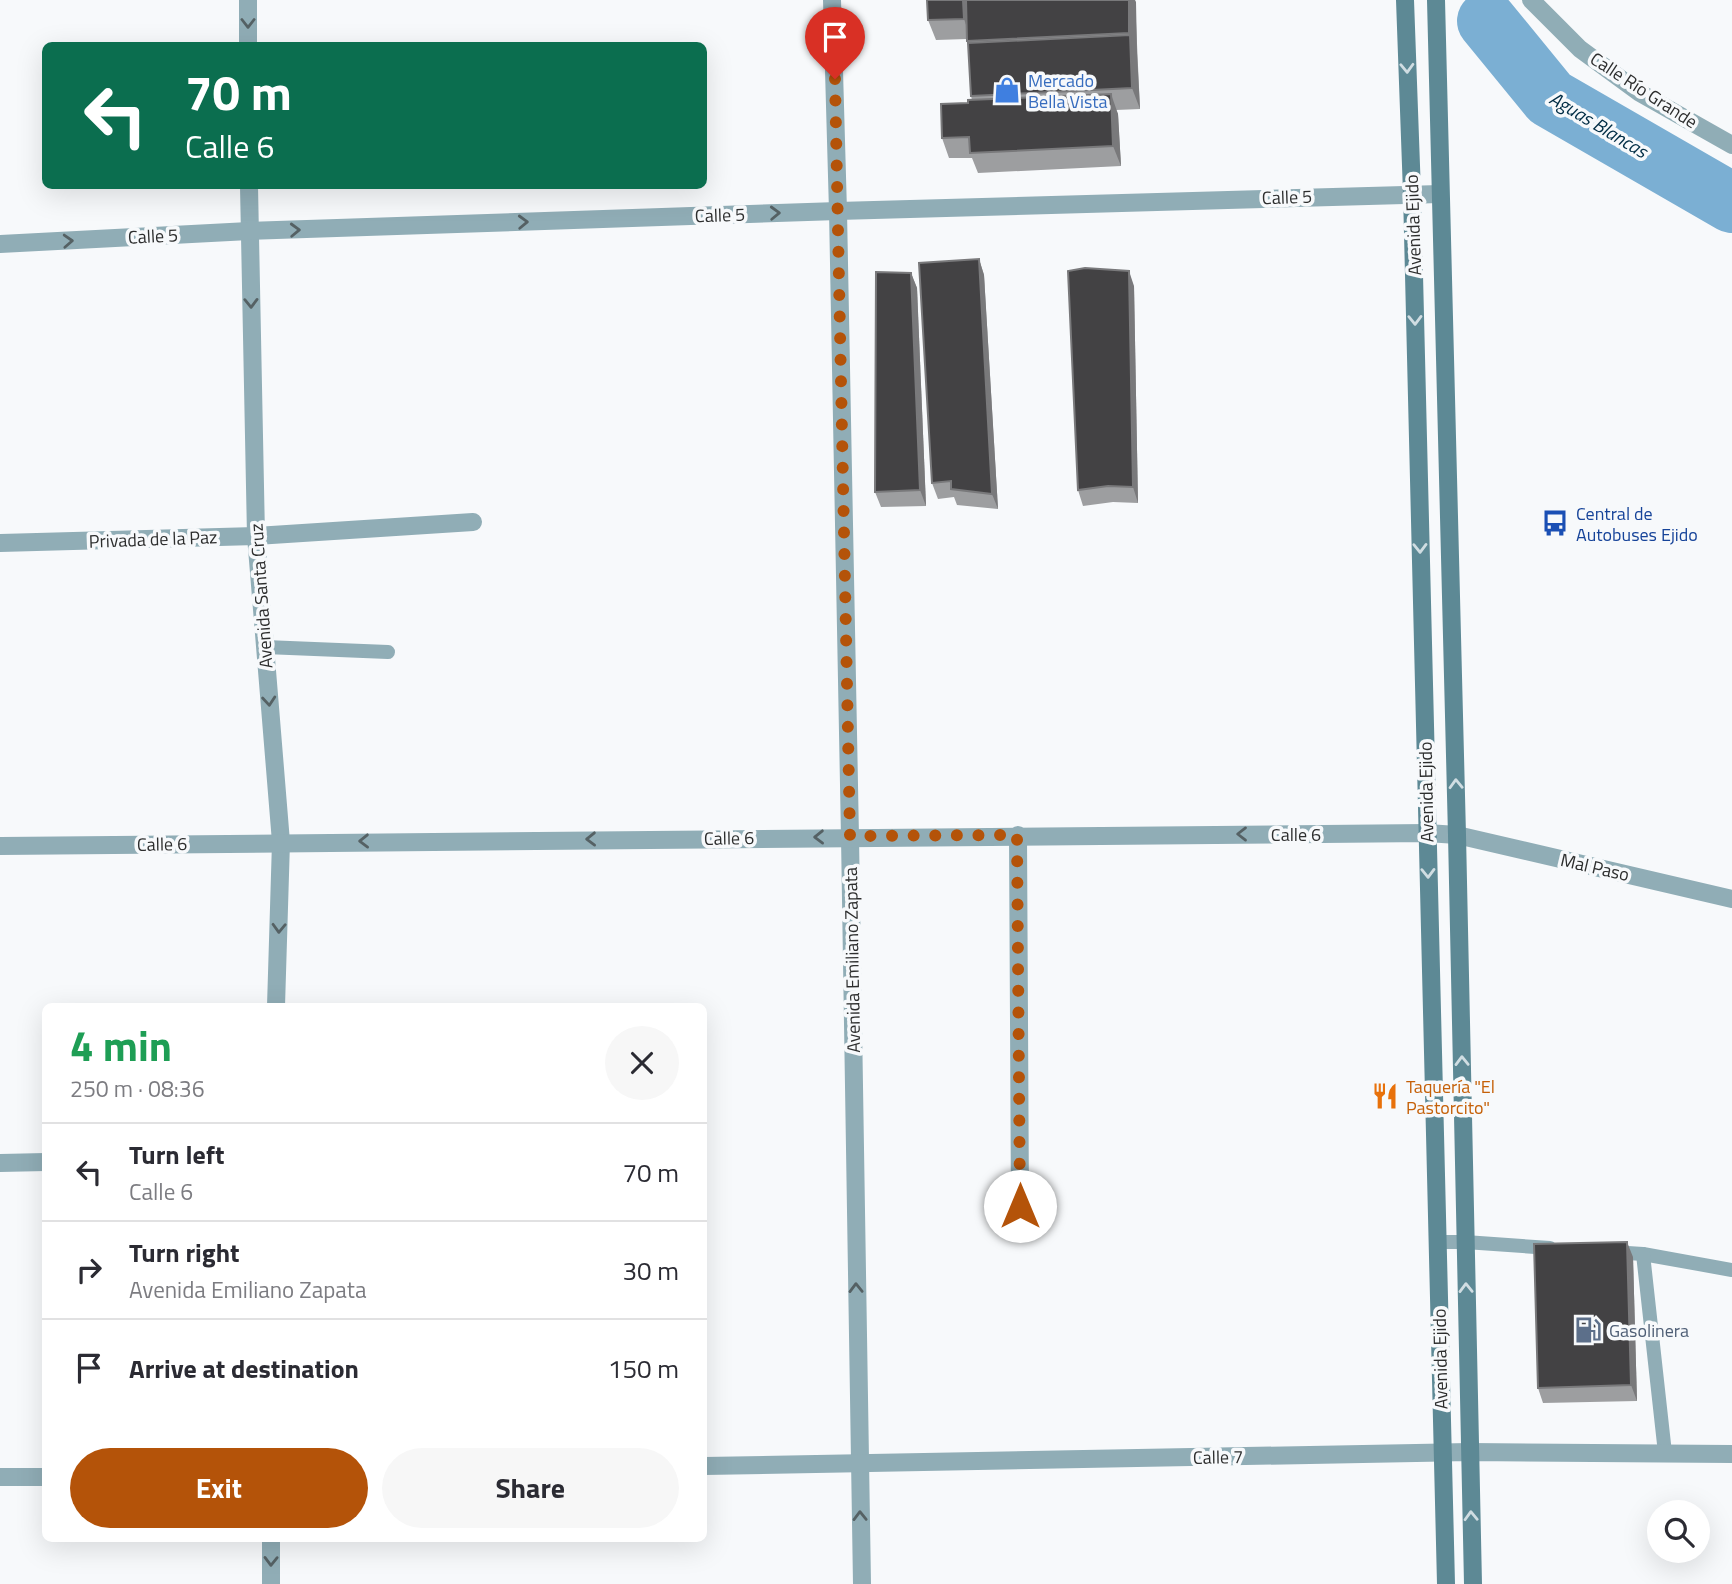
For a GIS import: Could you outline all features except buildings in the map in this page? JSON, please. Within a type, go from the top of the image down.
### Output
[{"type":"main road","name":"Avenida Ejido","points":[[1405,0],[1446,1584]]},
{"type":"main road","name":"Avenida Ejido","points":[[1436,0],[1473,1584]]},
{"type":"street","points":[[248,0],[248,42]]},
{"type":"street","name":"Avenida Emiliano Zapata","points":[[832,0],[850,836],[862,1584]]},
{"type":"street","name":"Calle Río Grande","points":[[1531,0],[1580,49],[1640,93],[1732,145]]},
{"type":"street","name":"Avenida Santa Cruz","points":[[249,189],[256,536],[281,842],[276,1003]]},
{"type":"street","name":"Calle 5","points":[[0,244],[249,232],[838,211],[1440,194]]},
{"type":"street","name":"Privada de la Paz","points":[[0,543],[256,536],[472,522]]},
{"type":"street","points":[[1017,835],[1020,1206]]},
{"type":"street","name":"Calle 6","points":[[0,846],[850,836],[1457,835]]},
{"type":"street","name":"Mal Paso","points":[[1457,835],[1732,900]]},
{"type":"street","points":[[0,1163],[42,1162]]},
{"type":"street","name":"Calle 7","points":[[707,1466],[1469,1452],[1732,1454]]},
{"type":"street","points":[[0,1477],[42,1477]]},
{"type":"street","points":[[271,1542],[271,1584]]},
{"type":"lane","points":[[265,648],[388,652]]},
{"type":"lane","points":[[1437,1242],[1561,1248]]},
{"type":"lane","points":[[1602,1251],[1643,1254],[1732,1270]]},
{"type":"lane","points":[[1643,1254],[1665,1453]]},
{"type":"waterway","name":"Aguas Blancas","points":[[1487,21],[1550,98],[1732,203]]},
{"type":"place","name":"Mercado Bella Vista","points":[[1007,90]]},
{"type":"place","name":"Central de Autobuses Ejido","points":[[1555,523]]},
{"type":"place","name":"Taquería \"El Pastorcito\"","points":[[1385,1096]]},
{"type":"place","name":"Gasolinera","points":[[1588,1330]]},
{"type":"route","points":[[835,79],[850,836],[1017,835],[1020,1206]]}]
